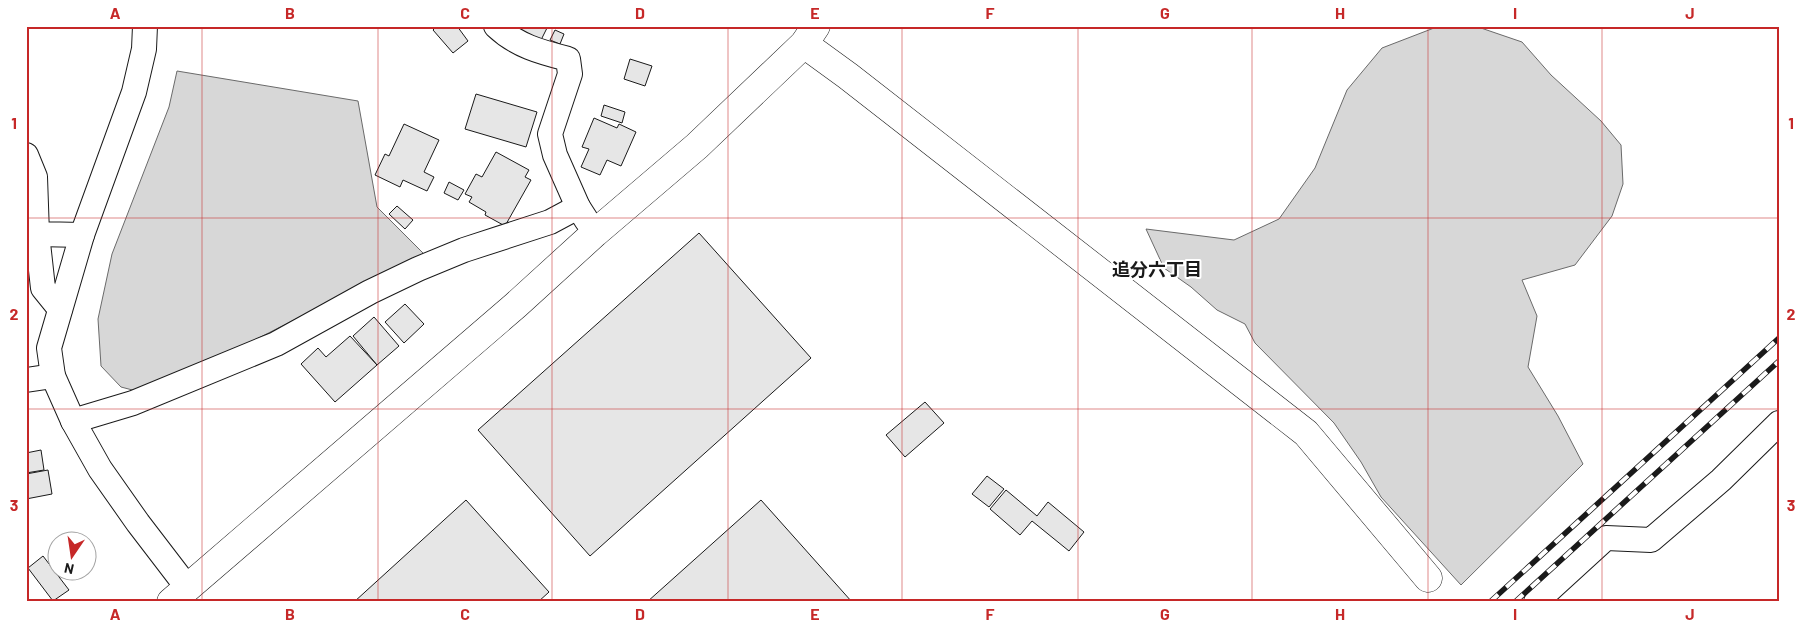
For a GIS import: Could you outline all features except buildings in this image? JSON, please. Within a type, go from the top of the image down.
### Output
[{"type":"street","points":[[145,26],[144,49],[134,92],[82,235],[49,348],[53,376],[73,421],[100,468],[138,523],[179,594],[697,146],[810,35],[848,76],[1306,433],[1428,578]]},
{"type":"street","points":[[496,26],[508,37],[540,52],[568,59],[570,74],[550,134],[555,155],[578,207],[596,233]]},
{"type":"street","points":[[26,155],[35,177],[37,234],[43,288],[60,309]]},
{"type":"street","points":[[73,421],[133,402],[276,344],[370,292],[418,269],[464,250],[550,222],[578,207]]},
{"type":"street","points":[[37,234],[82,235]]},
{"type":"street","points":[[26,380],[53,376]]},
{"type":"street","points":[[1536,602],[1606,538],[1651,540],[1721,480],[1779,423]]},
{"type":"shaded area","points":[[1478,27],[1522,42],[1551,75],[1601,121],[1621,145],[1623,184],[1612,216],[1575,265],[1522,280],[1537,316],[1528,367],[1558,416],[1583,464],[1461,585],[1381,497],[1361,462],[1334,423],[1255,343],[1245,324],[1217,310],[1191,287],[1164,268],[1146,229],[1234,240],[1279,219],[1315,168],[1347,90],[1382,48],[1434,28]]},
{"type":"shaded area","points":[[177,71],[358,101],[377,207],[424,254],[231,352],[140,392],[121,387],[101,366],[98,319],[112,254],[169,107]]},
{"type":"railway","points":[[1490,602],[1779,338]]},
{"type":"railway","points":[[1515,602],[1779,361]]},
{"type":"district","name":"追分六丁目","points":[[1157,270]]}]
